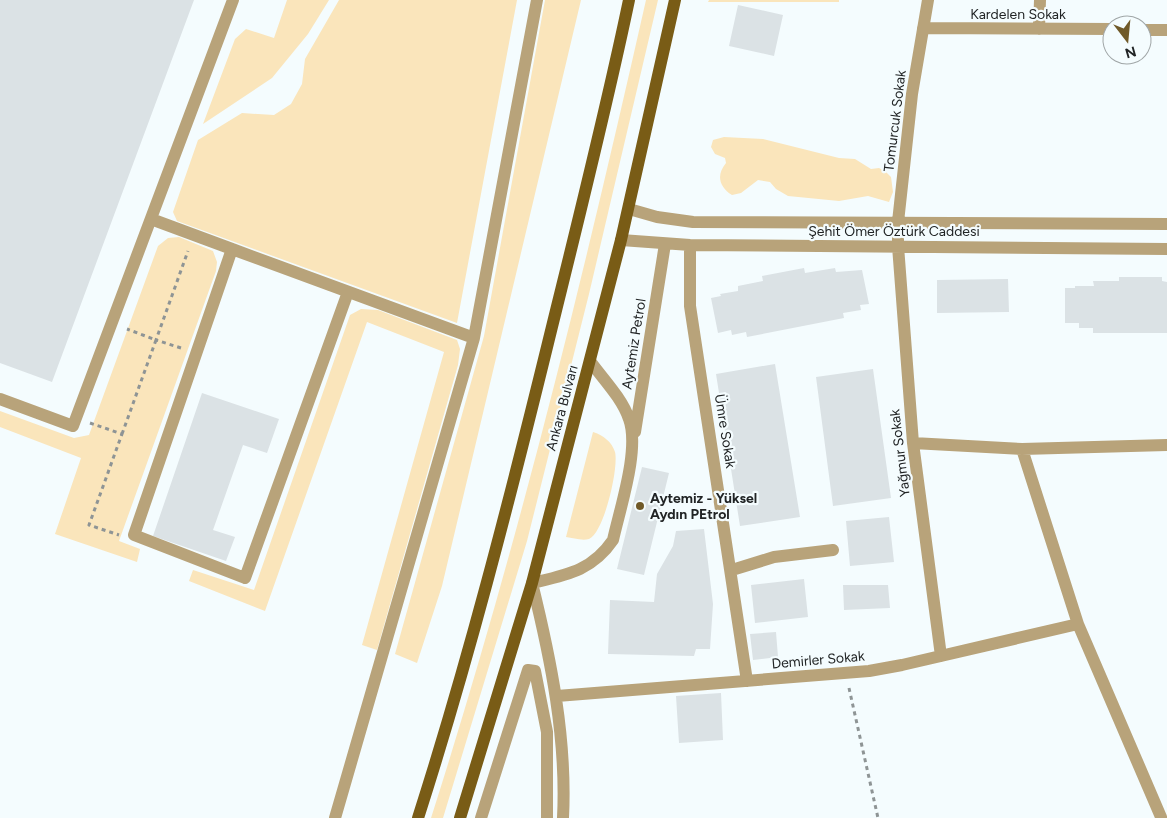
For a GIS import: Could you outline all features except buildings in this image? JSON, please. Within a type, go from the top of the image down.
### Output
[{"type":"main road","name":"Ankara Bulvarı","points":[[418,818],[465,663],[511,491],[610,92],[629,0]]},
{"type":"main road","name":"Ankara Bulvarı","points":[[460,818],[532,583],[629,209],[675,0]]},
{"type":"street","points":[[0,399],[73,426],[232,0]]},
{"type":"street","points":[[335,818],[474,338],[537,0]]},
{"type":"street","name":"Tomurcuk Sokak","points":[[898,246],[898,222],[912,94],[928,0]]},
{"type":"street","points":[[1039,29],[1040,0]]},
{"type":"street","name":"Kardelen Sokak","points":[[924,28],[1102,29]]},
{"type":"street","points":[[1152,30],[1167,30]]},
{"type":"street","name":"Şehit Ömer Öztürk Caddesi","points":[[629,209],[657,217],[693,222],[1167,224]]},
{"type":"street","points":[[151,219],[474,338]]},
{"type":"street","name":"Şehit Ömer Öztürk Caddesi","points":[[621,240],[690,245],[1167,249]]},
{"type":"street","name":"Aytemiz Petrol","points":[[532,583],[576,573],[594,561],[606,550],[613,540],[632,448],[665,244]]},
{"type":"street","name":"Ümre Sokak","points":[[690,245],[690,306],[732,570],[747,681]]},
{"type":"street","name":"Yağmur Sokak","points":[[898,246],[913,443],[941,656]]},
{"type":"street","points":[[232,249],[134,535],[245,578],[348,292]]},
{"type":"street","name":"Aytemiz Petrol","points":[[590,361],[620,402],[629,418],[632,448]]},
{"type":"street","points":[[913,443],[1022,448],[1167,445]]},
{"type":"street","points":[[1022,448],[1078,624],[1161,818]]},
{"type":"street","points":[[732,570],[774,557],[833,550]]},
{"type":"street","points":[[532,583],[557,696],[563,765],[563,818]]},
{"type":"street","name":"Demirler Sokak","points":[[557,696],[845,673],[902,665],[1078,624]]},
{"type":"street","points":[[481,818],[528,670],[534,671],[546,718],[547,818]]},
{"type":"street","points":[[1161,818],[1167,802]]},
{"type":"path","points":[[134,535],[122,536],[89,525],[194,235]]},
{"type":"path","points":[[112,323],[196,353]]},
{"type":"path","points":[[76,417],[122,434]]},
{"type":"path","points":[[845,673],[878,818]]},
{"type":"shaded area","points":[[287,0],[329,0],[308,34],[272,78],[203,124],[235,39],[246,29],[274,38]]},
{"type":"shaded area","points":[[339,0],[517,0],[457,323],[177,221],[173,212],[198,140],[242,113],[274,115],[291,104],[302,84],[305,59]]},
{"type":"shaded area","points":[[545,0],[581,0],[442,586],[417,663],[395,654],[484,336]]},
{"type":"shaded area","points":[[646,0],[658,0],[589,294],[527,541],[443,818],[431,818],[492,615],[548,411]]},
{"type":"shaded area","points":[[709,0],[839,0],[839,2],[708,2]]},
{"type":"shaded area","points":[[724,137],[763,139],[839,158],[855,159],[871,169],[879,168],[885,171],[891,177],[893,192],[889,202],[868,196],[839,201],[788,196],[776,189],[770,182],[758,180],[741,193],[732,195],[724,188],[720,180],[721,172],[726,163],[725,158],[715,154],[711,147],[713,140]]},
{"type":"shaded area","points":[[179,237],[213,251],[217,262],[216,271],[119,541],[140,549],[137,562],[55,534],[81,458],[0,427],[0,411],[74,438],[89,435],[158,246],[168,238]]},
{"type":"shaded area","points":[[361,309],[378,310],[457,340],[460,349],[458,365],[377,650],[362,645],[444,352],[367,322],[265,611],[189,581],[193,570],[254,590],[350,315]]},
{"type":"shaded area","points":[[593,432],[607,439],[612,445],[616,460],[615,471],[609,499],[600,525],[595,534],[589,539],[580,540],[566,537]]},
{"type":"place","name":"Aytemiz - Yüksel Aydın PEtrol","points":[[640,506]]}]
